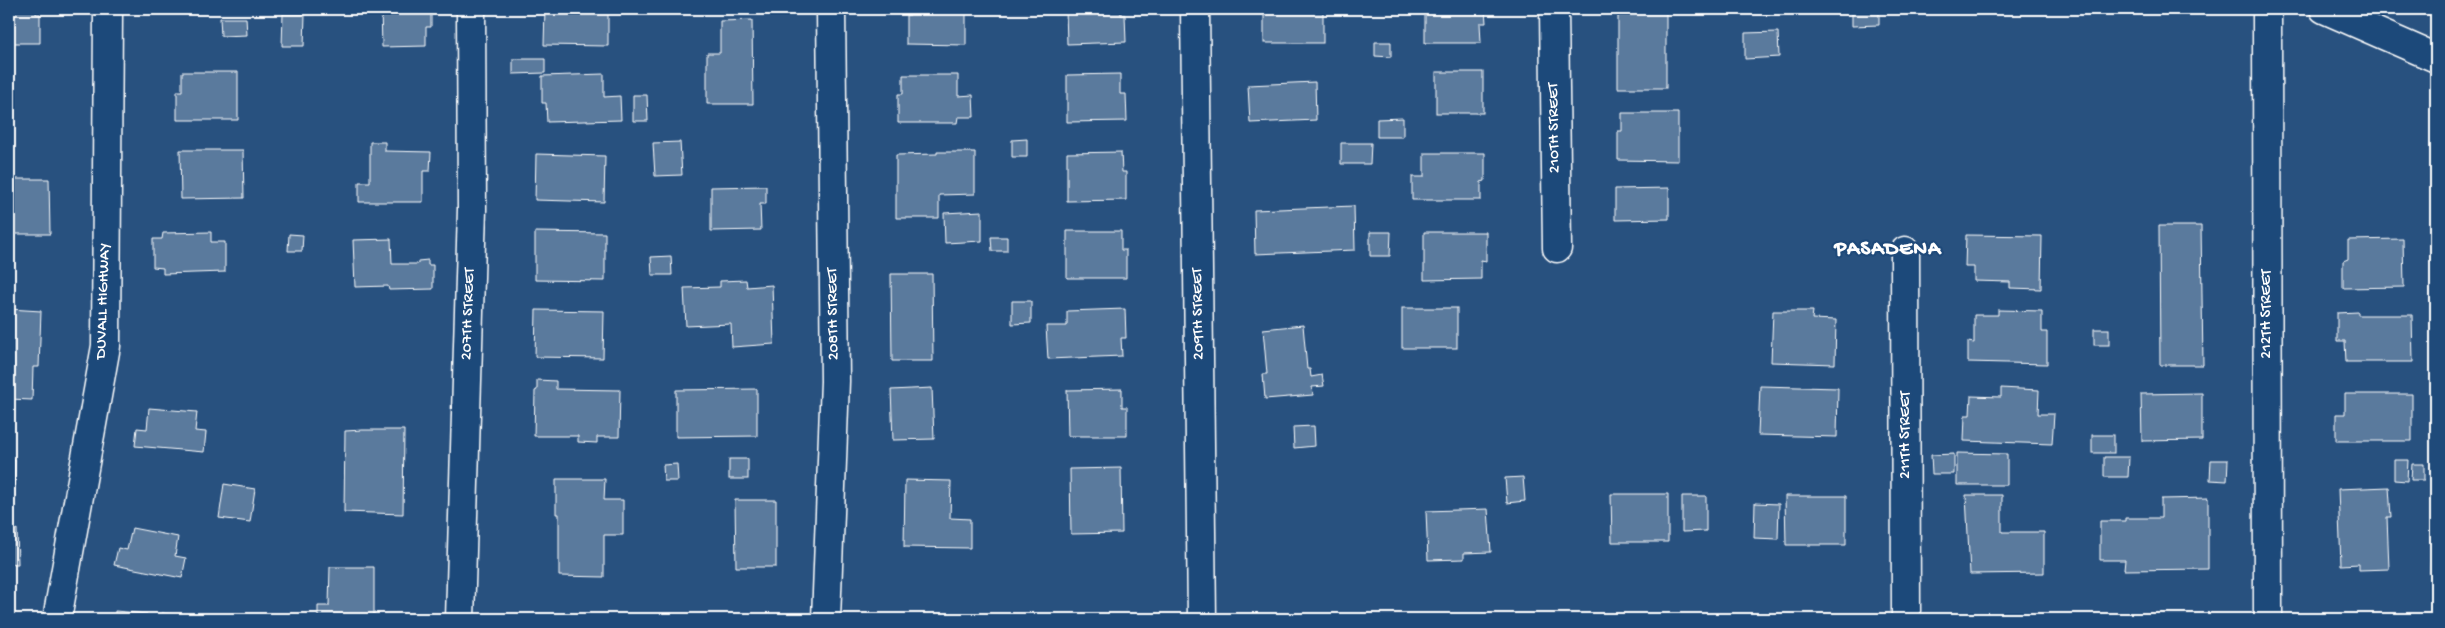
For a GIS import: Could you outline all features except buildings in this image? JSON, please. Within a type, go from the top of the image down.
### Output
[{"type":"street","name":"DUVALL HIGHWAY","points":[[57,619],[106,346],[108,9]]},
{"type":"street","name":"207TH STREET","points":[[460,619],[472,210],[471,9]]},
{"type":"street","name":"208TH STREET","points":[[826,619],[835,381],[831,9]]},
{"type":"street","name":"209TH STREET","points":[[1195,9],[1202,619]]},
{"type":"street","name":"210TH STREET","points":[[1554,9],[1557,248]]},
{"type":"street","name":"212TH STREET","points":[[2267,9],[2268,619]]},
{"type":"street","points":[[2324,9],[2436,58]]},
{"type":"street","name":"211TH STREET","points":[[1905,251],[1906,619]]},
{"type":"district","name":"PASADENA","points":[[1888,250]]}]
